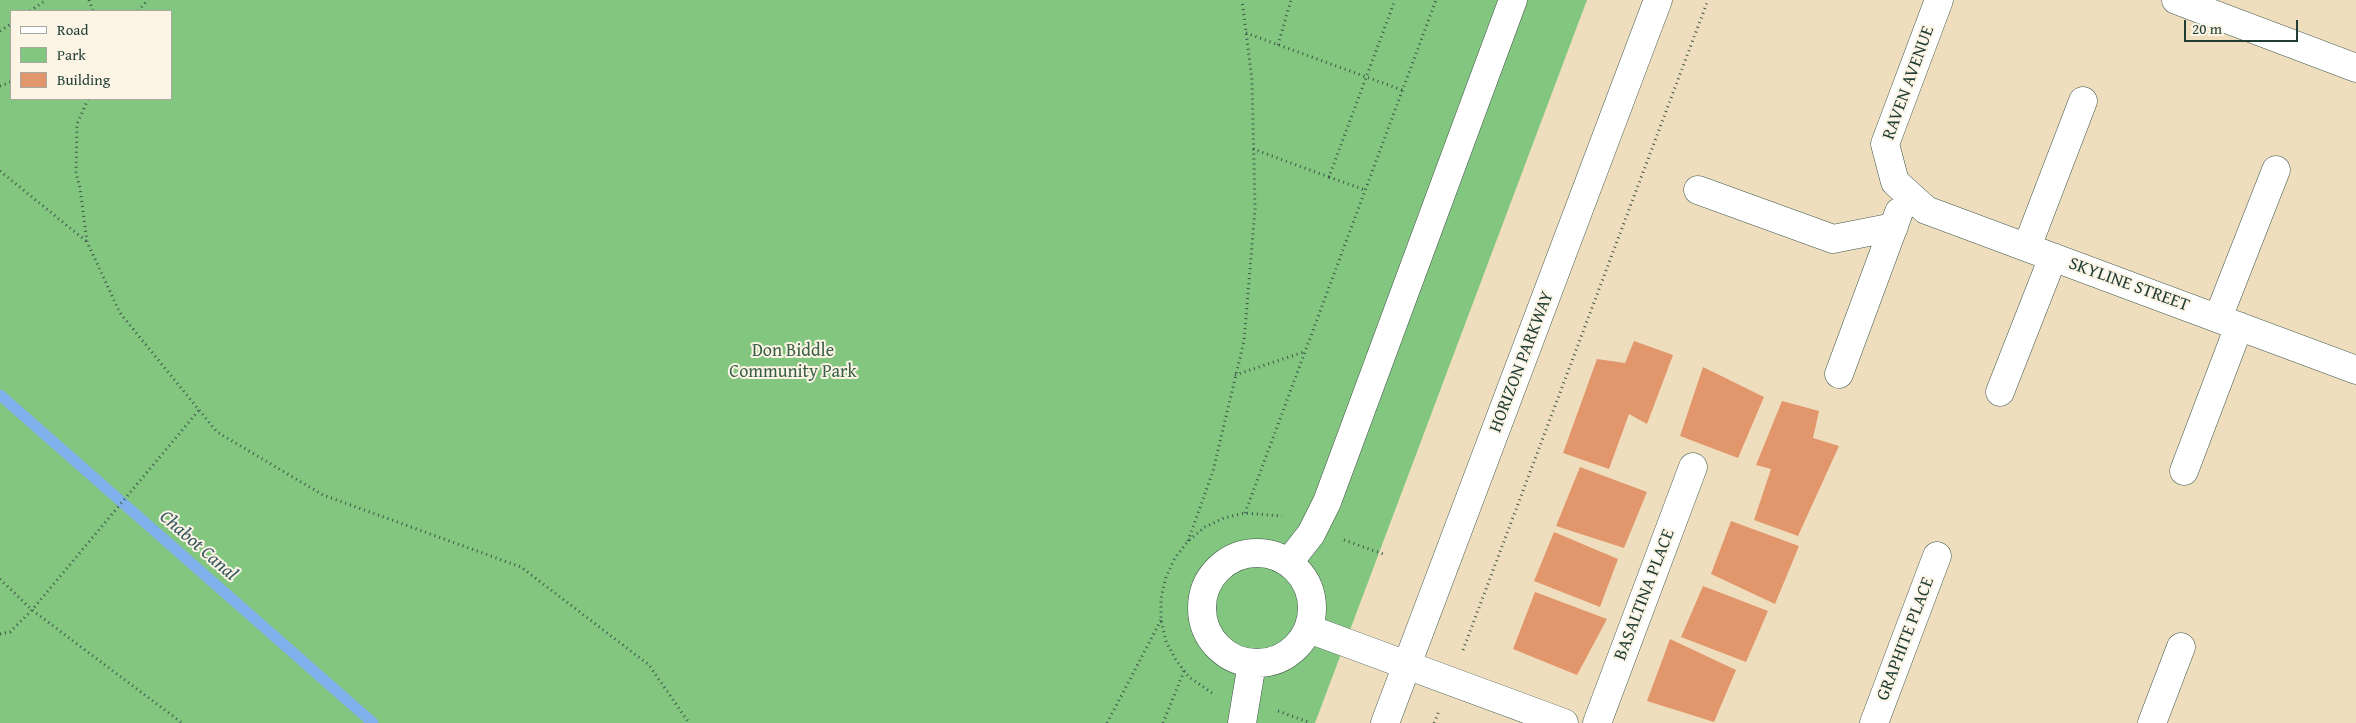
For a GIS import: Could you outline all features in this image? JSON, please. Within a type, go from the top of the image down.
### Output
[{"type":"street","points":[[1289,562],[1315,528],[1330,492],[1513,0]]},
{"type":"street","name":"HORIZON PARKWAY","points":[[1385,723],[1658,0]]},
{"type":"street","name":"RAVEN AVENUE","points":[[1906,192],[1895,182],[1885,144],[1939,0]]},
{"type":"street","points":[[2176,0],[2356,68]]},
{"type":"street","points":[[2027,247],[2083,101]]},
{"type":"street","points":[[2184,471],[2276,170]]},
{"type":"street","points":[[1698,190],[1832,239],[1894,226]]},
{"type":"street","points":[[1839,374],[1906,192]]},
{"type":"street","name":"SKYLINE STREET","points":[[1906,192],[1926,210],[2356,370]]},
{"type":"street","points":[[2000,392],[2053,257]]},
{"type":"street","name":"BASALTINA PLACE","points":[[1597,723],[1693,467]]},
{"type":"street","points":[[1257,552],[1274,555],[1289,562],[1303,576],[1310,593],[1313,611],[1309,629],[1300,644],[1286,656],[1270,662],[1252,664],[1234,659],[1220,649],[1208,635],[1203,620],[1202,604],[1205,588],[1213,574],[1225,563],[1239,556],[1257,552]]},
{"type":"street","name":"GRAPHITE PLACE","points":[[1874,723],[1937,556]]},
{"type":"street","points":[[1309,629],[1564,723]]},
{"type":"street","points":[[2152,723],[2180,647]]},
{"type":"street","points":[[1244,713],[1252,664]]},
{"type":"path","points":[[31,10],[46,0]]},
{"type":"path","points":[[139,10],[148,0]]},
{"type":"path","points":[[1188,541],[1213,471],[1244,341],[1255,209],[1252,80],[1242,0]]},
{"type":"path","points":[[1278,45],[1291,0]]},
{"type":"path","points":[[1329,177],[1396,0]]},
{"type":"path","points":[[1245,513],[1436,0]]},
{"type":"path","points":[[1434,723],[1708,0]]},
{"type":"path","points":[[1246,33],[1402,90]]},
{"type":"path","points":[[88,100],[77,124],[76,173],[80,188],[87,242],[120,313],[217,432],[323,495],[521,567],[649,665],[689,723]]},
{"type":"path","points":[[1253,148],[1365,190]]},
{"type":"path","points":[[0,171],[87,242]]},
{"type":"path","points":[[1235,375],[1305,352]]},
{"type":"path","points":[[0,634],[10,632],[32,610],[199,410]]},
{"type":"path","points":[[1311,723],[1288,713],[1244,713],[1225,699],[1206,690],[1184,670],[1176,660],[1166,641],[1161,620],[1161,598],[1166,577],[1175,558],[1188,541],[1205,527],[1224,518],[1245,513],[1284,516],[1386,556]]},
{"type":"path","points":[[1,580],[32,610],[182,723]]},
{"type":"path","points":[[0,586],[1,580]]},
{"type":"path","points":[[1107,723],[1161,620]]},
{"type":"path","points":[[1163,723],[1184,670]]},
{"type":"green space","name":"Don Biddle Community Park","points":[[0,0],[1587,0],[1315,723],[0,723]]},
{"type":"building","points":[[1634,341],[1673,355],[1647,424],[1629,414],[1609,469],[1563,453],[1597,359],[1625,363]]},
{"type":"building","points":[[1703,367],[1764,397],[1738,458],[1680,436]]},
{"type":"building","points":[[1782,401],[1819,411],[1813,438],[1839,446],[1798,536],[1754,520],[1771,469],[1756,465]]},
{"type":"building","points":[[1580,467],[1647,492],[1624,548],[1556,526]]},
{"type":"building","points":[[1731,521],[1799,546],[1775,604],[1711,574]]},
{"type":"building","points":[[1554,532],[1618,559],[1600,607],[1534,581]]},
{"type":"building","points":[[1703,586],[1768,611],[1746,662],[1681,637]]},
{"type":"building","points":[[1535,592],[1607,619],[1577,675],[1513,649]]},
{"type":"building","points":[[1670,639],[1736,670],[1714,722],[1647,701]]},
{"type":"waterway","name":"Chabot Canal","points":[[0,395],[373,723]]}]
